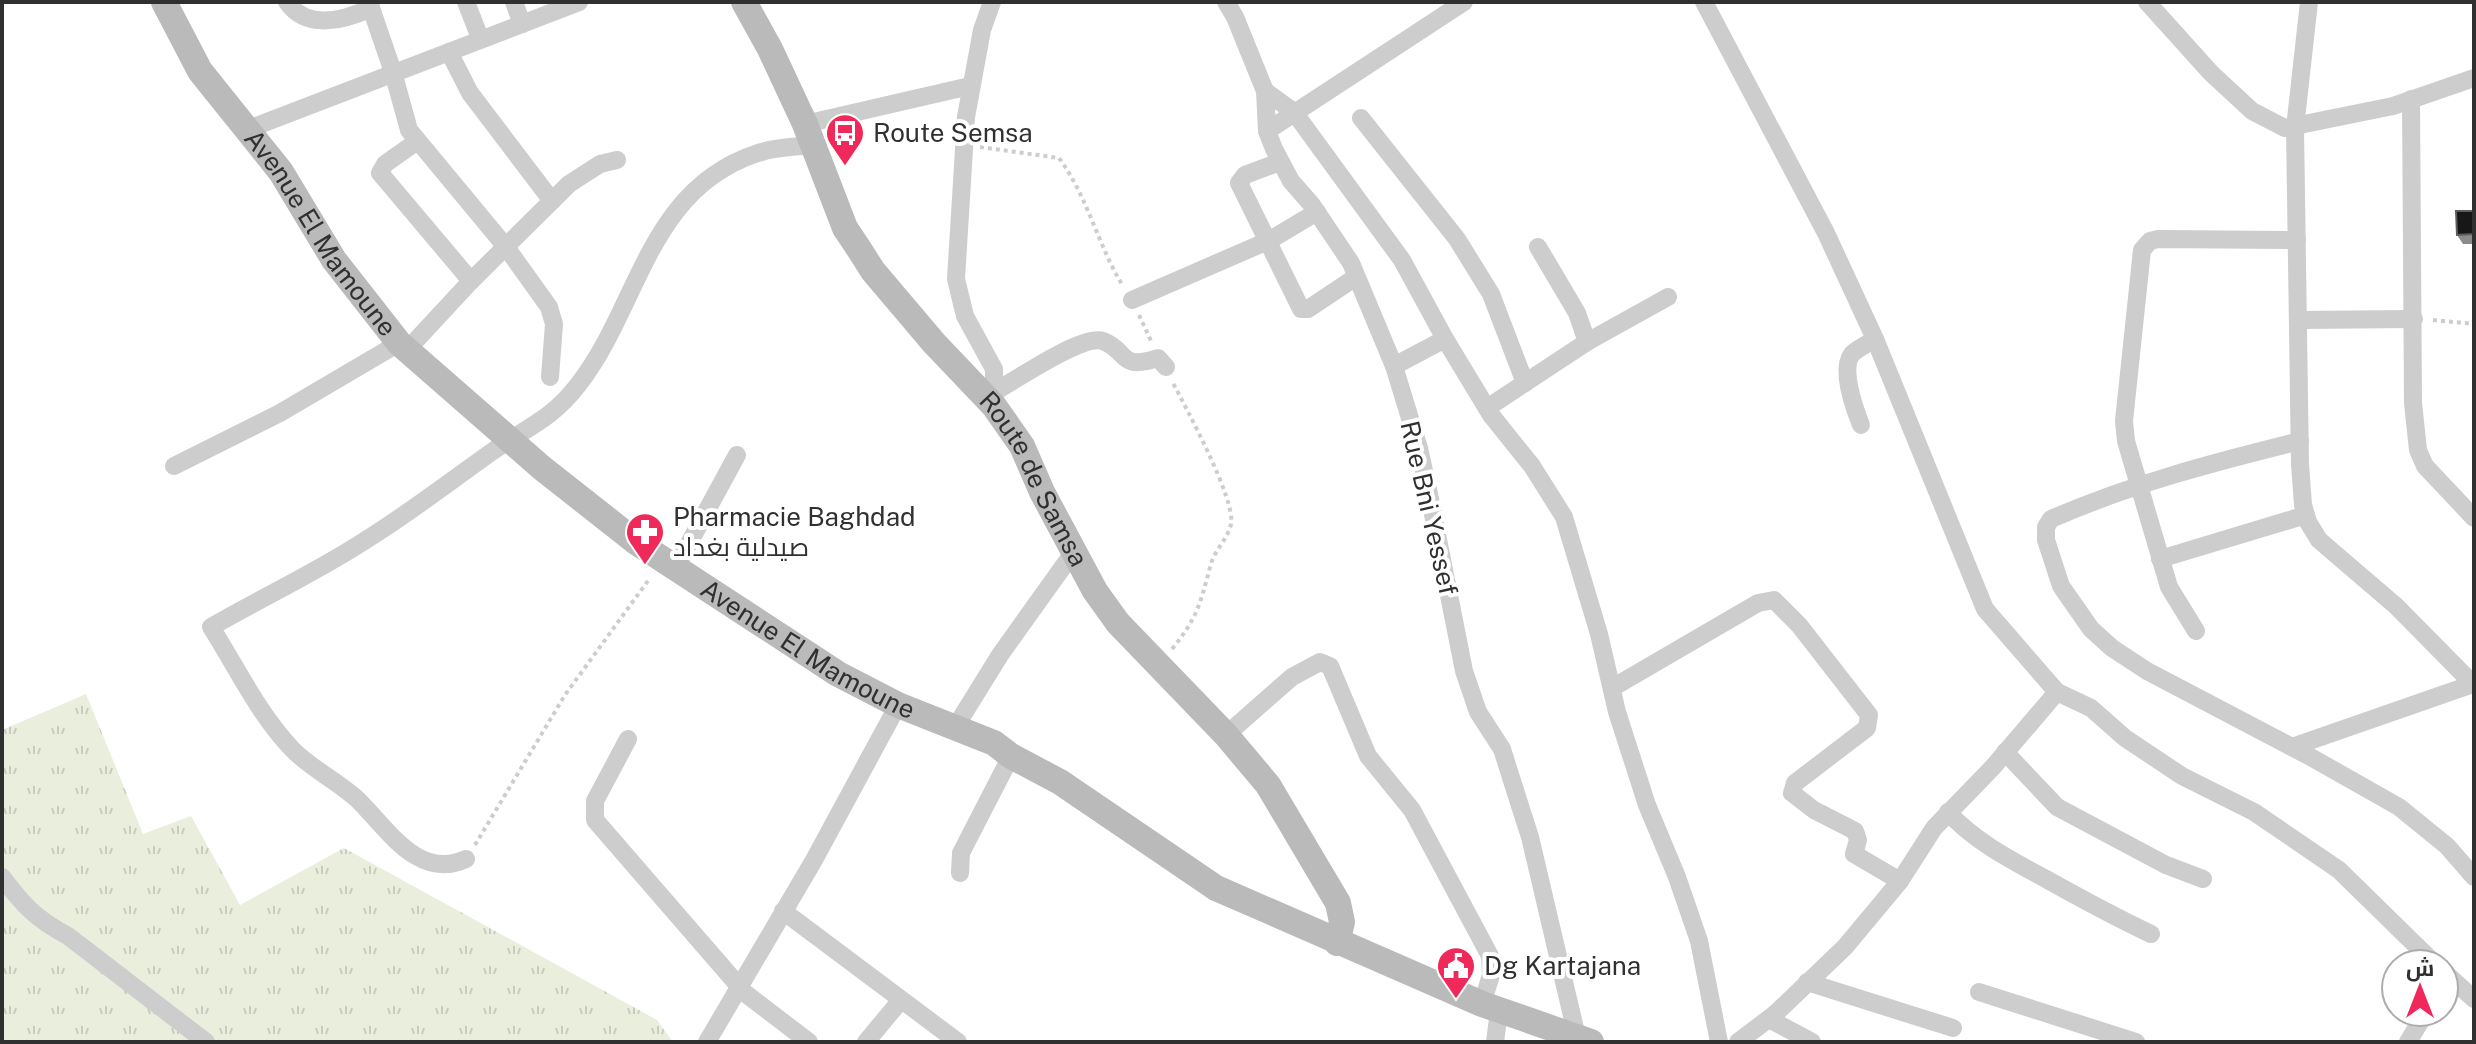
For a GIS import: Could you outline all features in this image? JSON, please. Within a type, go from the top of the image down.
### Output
[{"type":"street","name":"Avenue El Mamoune","points":[[164,2],[200,71],[281,172],[316,232],[354,287],[403,346],[608,521],[669,565],[838,674],[898,705],[994,743],[1011,756],[1060,782],[1216,888],[1490,1008],[1582,1040]]},
{"type":"street","points":[[287,2],[301,14],[324,21],[346,20],[370,5],[409,130],[416,142],[444,170],[549,307],[554,324],[550,377]]},
{"type":"street","points":[[466,2],[480,38]]},
{"type":"street","points":[[514,2],[522,24]]},
{"type":"street","points":[[246,130],[579,2]]},
{"type":"street","name":"Route de Samsa","points":[[744,2],[770,49],[808,134],[845,228],[873,271],[934,343],[995,399],[1095,591],[1118,623],[1226,735],[1268,785],[1338,903],[1342,922],[1337,943]]},
{"type":"street","points":[[992,2],[982,30],[970,86],[963,145],[956,279],[970,328],[994,369],[995,399]]},
{"type":"street","name":"Rue Bni Yessef","points":[[1226,2],[1265,91],[1267,131],[1280,162],[1351,263],[1394,366],[1419,448],[1464,671],[1478,712],[1502,749],[1530,837],[1582,1040]]},
{"type":"street","points":[[1267,131],[1464,2]]},
{"type":"street","points":[[1704,2],[1826,233],[1875,339],[1985,609],[2057,692],[2091,708],[2125,738],[2182,776],[2254,812],[2339,870],[2417,948]]},
{"type":"street","points":[[2147,2],[2211,73],[2252,111],[2274,124],[2295,128],[2393,106],[2474,78]]},
{"type":"street","points":[[2292,747],[2472,679],[2389,599],[2319,540],[2303,505],[2295,128],[2309,2]]},
{"type":"street","points":[[449,52],[470,93],[552,201]]},
{"type":"street","points":[[466,859],[445,865],[417,859],[354,796],[293,749],[260,708],[211,627],[369,539],[510,439],[547,419],[580,383],[618,319],[645,258],[675,209],[715,175],[755,153],[808,134],[970,86]]},
{"type":"street","points":[[1265,91],[1294,112],[1402,260],[1487,408],[1532,466],[1564,517],[1647,805],[1699,941],[1719,1042]]},
{"type":"street","points":[[2411,99],[2413,403],[2418,450],[2425,466],[2474,518]]},
{"type":"street","points":[[1361,118],[1457,239],[1491,294],[1525,383]]},
{"type":"street","points":[[416,142],[385,164],[380,173],[471,281]]},
{"type":"street","points":[[174,466],[403,346],[582,174],[600,164],[617,160]]},
{"type":"street","points":[[1280,162],[1245,175],[1239,181],[1302,309],[1308,309],[1356,277]]},
{"type":"street","points":[[1132,300],[1270,240],[1317,212]]},
{"type":"street","points":[[2196,631],[2169,587],[2141,485],[2130,459],[2124,421],[2142,250],[2150,241],[2158,239],[2297,240]]},
{"type":"street","points":[[1538,247],[1577,313],[1587,342]]},
{"type":"street","points":[[1487,408],[1587,342],[1668,297]]},
{"type":"street","points":[[2298,320],[2414,319]]},
{"type":"street","points":[[1394,366],[1445,339]]},
{"type":"street","points":[[1861,425],[1850,388],[1848,365],[1854,353],[1875,339]]},
{"type":"street","points":[[995,399],[1071,347],[1095,340],[1103,341],[1127,360],[1142,362],[1158,358],[1166,367]]},
{"type":"street","points":[[2300,441],[2208,464],[2051,519],[2046,527],[2046,540],[2061,586],[2091,629],[2112,648],[2147,671],[2292,747],[2420,821],[2474,877]]},
{"type":"street","points":[[669,565],[737,455]]},
{"type":"street","points":[[2160,559],[2306,515]]},
{"type":"street","points":[[956,726],[1000,655],[1075,550]]},
{"type":"street","points":[[1612,688],[1758,603],[1774,600],[1799,625],[1869,715],[1867,728],[1795,783],[1792,793],[1814,810],[1855,831],[1858,840],[1854,854],[1900,881]]},
{"type":"street","points":[[1226,735],[1303,669],[1320,662],[1330,666],[1368,756],[1412,810],[1485,945],[1492,966],[1490,1008],[1495,1042]]},
{"type":"street","points":[[1738,1042],[1769,1019],[1845,947],[1900,881],[1934,828],[2057,692]]},
{"type":"street","points":[[707,1042],[832,828],[898,705]]},
{"type":"street","points":[[628,739],[595,801],[595,820],[738,986],[809,1042]]},
{"type":"street","points":[[2005,752],[2057,807],[2166,865],[2203,879]]},
{"type":"street","points":[[960,873],[961,853],[1011,756]]},
{"type":"street","points":[[1948,812],[1973,835],[2000,853],[2151,934]]},
{"type":"street","points":[[2,877],[24,907],[68,936],[206,1042]]},
{"type":"street","points":[[783,911],[958,1042]]},
{"type":"street","points":[[1807,982],[1953,1028]]},
{"type":"street","points":[[1979,992],[2136,1042]]},
{"type":"street","points":[[866,1042],[901,1000]]},
{"type":"street","points":[[1769,1019],[1812,1042]]},
{"type":"path","points":[[963,145],[1041,156]]},
{"type":"path","points":[[2414,319],[2474,324]]},
{"type":"path","points":[[466,859],[565,695],[669,565]]},
{"type":"path","points":[[1156,665],[1192,624],[1201,606],[1210,567]]},
{"type":"green space","points":[[86,694],[143,834],[191,816],[240,905],[344,848],[657,1020],[673,1042],[2,1042],[2,730]]},
{"type":"building","points":[[2456,211],[2474,211],[2474,234],[2457,235]]},
{"type":"place","name":"Route Semsa","points":[[845,167]]},
{"type":"place","name":"Pharmacie Baghdad صيدلية بغداد","points":[[645,566]]},
{"type":"place","name":"Dg Kartajana","points":[[1456,1000]]}]
